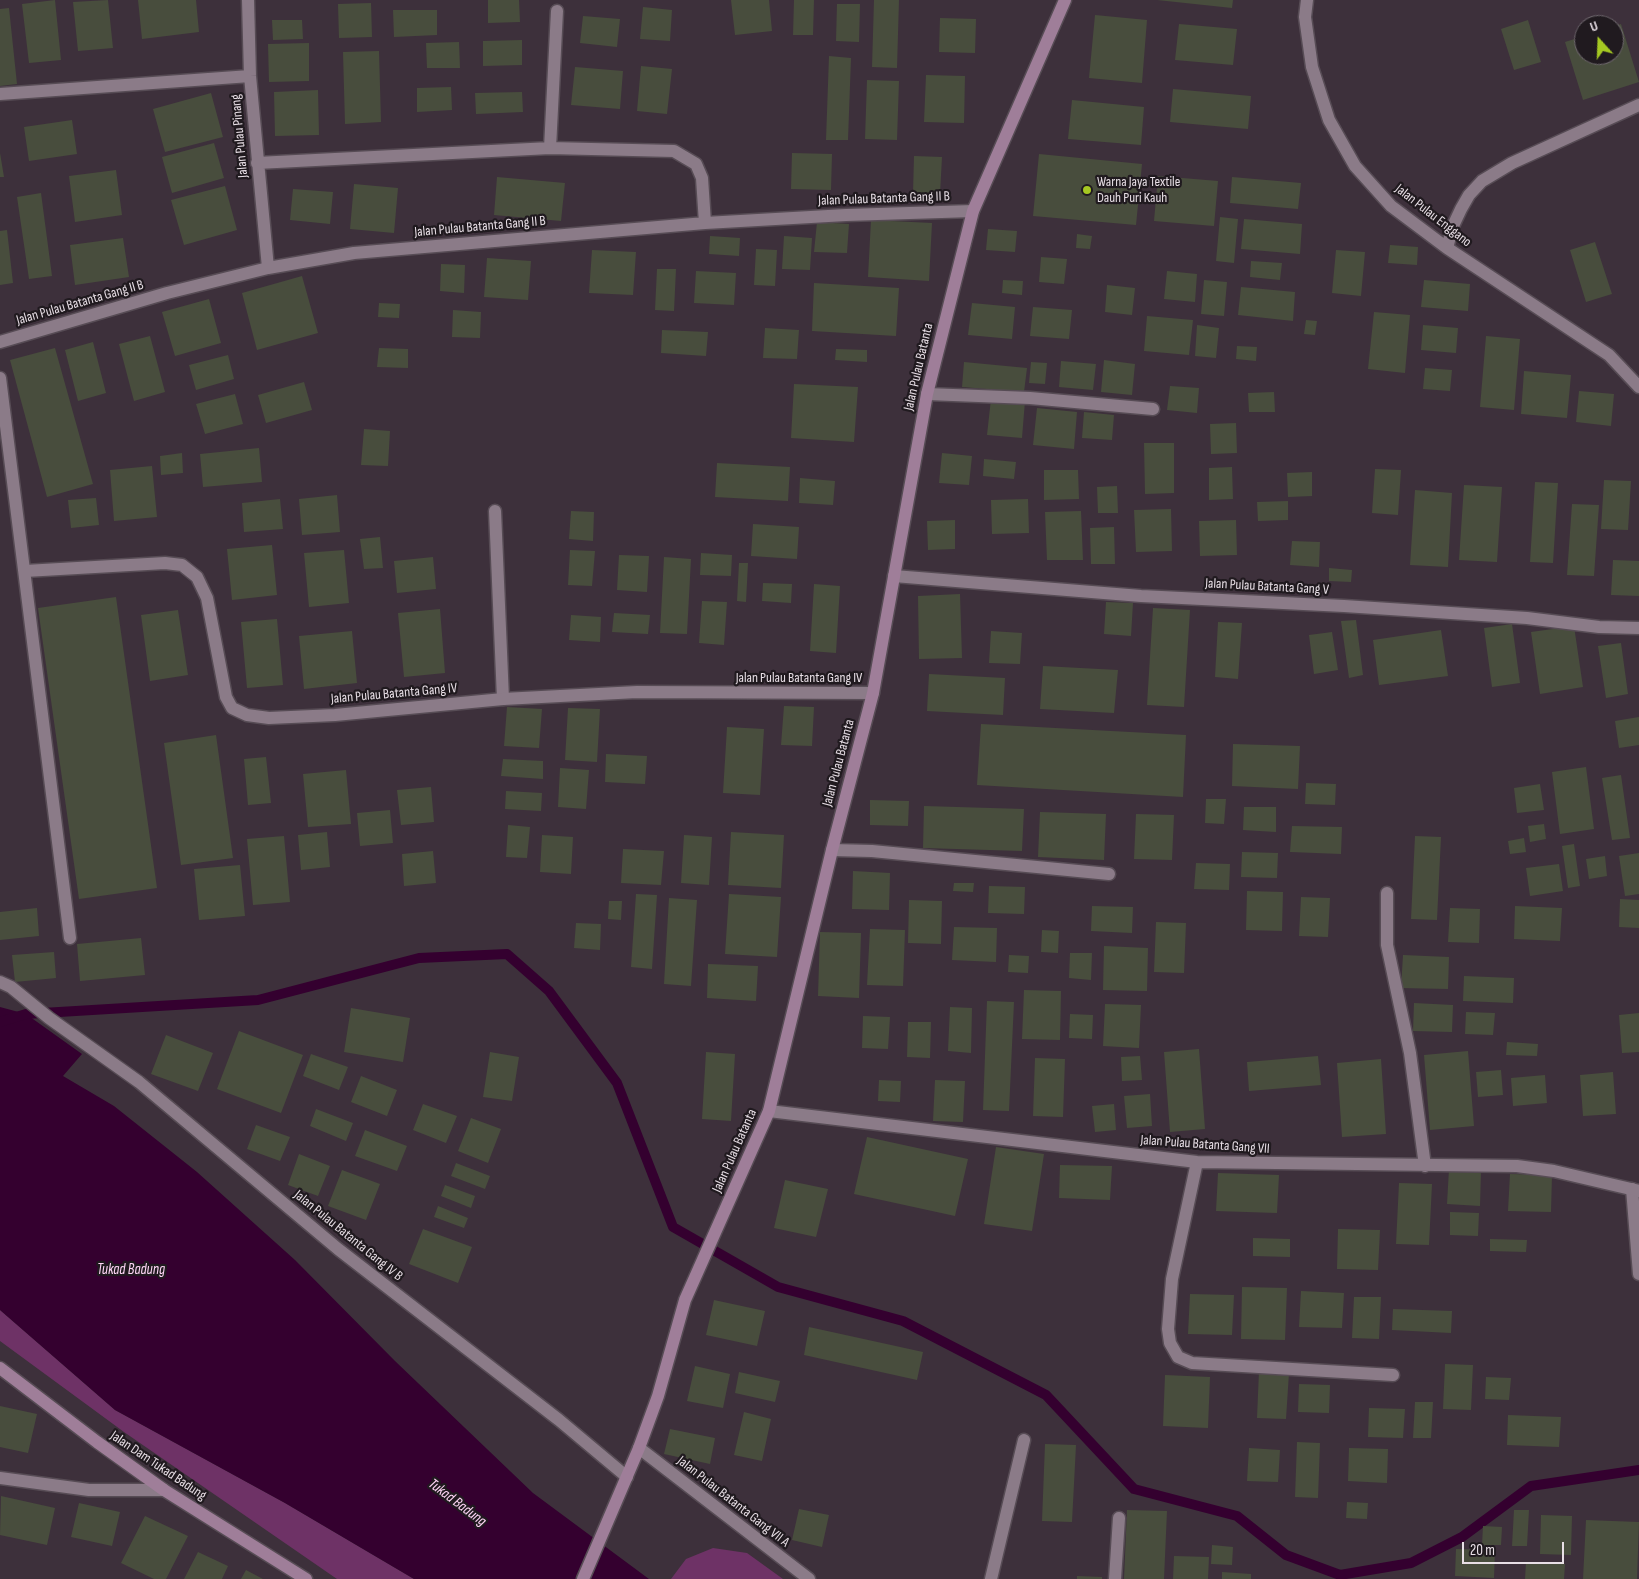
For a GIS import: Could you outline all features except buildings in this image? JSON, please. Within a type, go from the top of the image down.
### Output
[{"type":"street","name":"Jalan Pulau Pinang","points":[[248,0],[250,76],[256,164],[268,268]]},
{"type":"street","name":"Jalan Pulau Batanta","points":[[583,1579],[639,1448],[658,1396],[685,1300],[769,1111],[832,850],[873,693],[927,394],[973,211],[1066,0]]},
{"type":"street","name":"Jalan Pulau Enggano","points":[[1307,0],[1305,17],[1312,67],[1329,120],[1355,166],[1391,206],[1447,248],[1609,355],[1639,387]]},
{"type":"street","points":[[550,148],[557,11]]},
{"type":"street","points":[[0,94],[250,76]]},
{"type":"street","points":[[1447,248],[1453,226],[1461,209],[1469,195],[1482,181],[1512,163],[1639,106]]},
{"type":"street","points":[[256,164],[550,148],[659,149],[674,151],[696,164],[702,178],[706,223]]},
{"type":"street","name":"Jalan Pulau Batanta Gang II B","points":[[0,342],[86,316],[268,268],[354,253],[706,223],[846,215],[973,211]]},
{"type":"street","points":[[0,378],[70,938]]},
{"type":"street","points":[[927,394],[1030,398],[1153,408]]},
{"type":"street","points":[[495,511],[503,699]]},
{"type":"street","name":"Jalan Pulau Batanta Gang IV","points":[[24,572],[165,562],[182,565],[197,577],[207,598],[226,697],[232,708],[247,715],[269,718],[335,715],[503,699],[637,692],[873,693]]},
{"type":"street","name":"Jalan Pulau Batanta Gang V","points":[[894,576],[1141,596],[1344,606],[1527,618],[1599,627],[1639,628]]},
{"type":"street","points":[[832,850],[872,851],[1109,874]]},
{"type":"street","points":[[1387,893],[1387,945],[1410,1053],[1425,1166]]},
{"type":"street","name":"Jalan Pulau Batanta Gang IV B","points":[[5,984],[138,1082],[338,1249],[558,1420],[627,1477]]},
{"type":"street","name":"Jalan Pulau Batanta Gang VII","points":[[769,1111],[1030,1144],[1197,1162],[1517,1166],[1554,1170],[1636,1190]]},
{"type":"street","points":[[1197,1162],[1172,1279],[1168,1329],[1170,1343],[1178,1357],[1192,1363],[1393,1375]]},
{"type":"street","points":[[1636,1190],[1639,1274]]},
{"type":"street","name":"Jalan Dam Tukad Badung","points":[[0,1368],[164,1490],[306,1579]]},
{"type":"street","points":[[991,1579],[1024,1440]]},
{"type":"street","name":"Jalan Pulau Batanta Gang VII A","points":[[639,1448],[809,1579]]},
{"type":"street","points":[[0,1478],[89,1490],[164,1490]]},
{"type":"street","points":[[1115,1579],[1119,1518]]},
{"type":"shaded area","points":[[0,1310],[115,1410],[285,1503],[414,1579],[337,1579],[124,1432],[0,1341]]},
{"type":"shaded area","points":[[713,1548],[747,1553],[783,1579],[671,1579],[686,1559]]},
{"type":"water","name":"Tukad Badung","points":[[0,1007],[26,1014],[82,1054],[63,1076],[114,1106],[197,1172],[295,1260],[395,1361],[533,1493],[649,1579],[414,1579],[285,1503],[115,1410],[0,1310]]},
{"type":"waterway","points":[[0,1022],[26,1014],[258,1000],[419,958],[507,954],[549,991],[617,1083],[673,1227],[778,1287],[903,1321],[1046,1395],[1134,1489],[1237,1516],[1286,1555],[1340,1575],[1411,1563],[1462,1537],[1531,1486],[1639,1470]]},
{"type":"place","name":"Warna Jaya Textile Dauh Puri Kauh","points":[[1087,190]]}]
